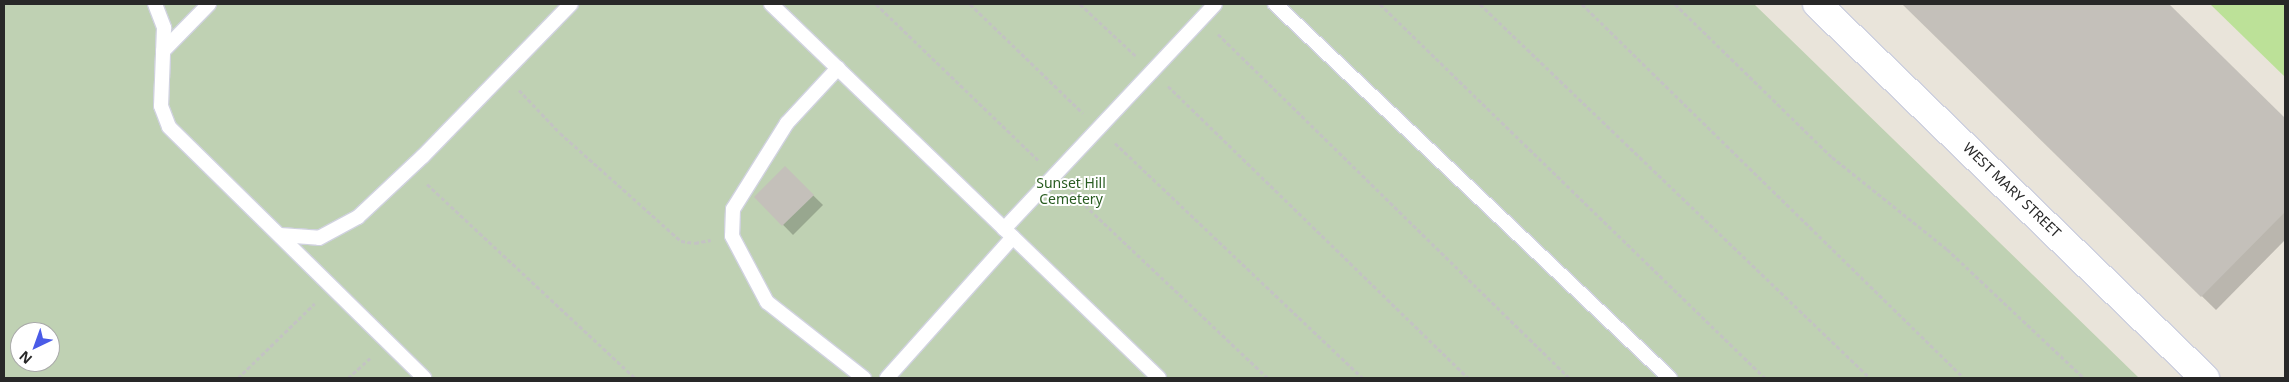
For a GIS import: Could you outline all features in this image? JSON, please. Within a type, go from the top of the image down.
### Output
[{"type":"street","name":"WEST MARY STREET","points":[[1817,4],[2205,378]]},
{"type":"lane","points":[[155,4],[164,28],[162,106],[168,127],[424,378]]},
{"type":"lane","points":[[163,50],[209,4]]},
{"type":"lane","points":[[280,235],[319,238],[358,217],[410,168],[571,4]]},
{"type":"lane","points":[[771,4],[1159,378]]},
{"type":"lane","points":[[887,378],[1008,233],[1053,175],[1215,4]]},
{"type":"lane","points":[[1275,4],[1670,378]]},
{"type":"lane","points":[[838,68],[786,124],[733,209],[732,236],[767,302],[864,378]]},
{"type":"path","points":[[876,4],[1053,175],[1268,378]]},
{"type":"path","points":[[970,4],[1362,378]]},
{"type":"path","points":[[1080,4],[1152,71],[1468,378]]},
{"type":"path","points":[[1380,4],[1765,378]]},
{"type":"path","points":[[1480,4],[1870,378]]},
{"type":"path","points":[[1582,4],[1964,378]]},
{"type":"path","points":[[1675,4],[1832,156],[1947,249],[2084,378]]},
{"type":"path","points":[[1202,18],[1569,378]]},
{"type":"path","points":[[503,73],[560,133],[681,240],[695,243],[732,236]]},
{"type":"path","points":[[410,168],[635,378]]},
{"type":"path","points":[[238,378],[332,287]]},
{"type":"path","points":[[348,378],[387,342]]},
{"type":"green space","name":"Sunset Hill Cemetery","points":[[4,4],[1754,4],[2139,378],[4,378]]},
{"type":"green space","points":[[2210,4],[2285,4],[2285,77]]},
{"type":"building","points":[[1902,4],[2169,4],[2285,118],[2285,212],[2201,297]]},
{"type":"building","points":[[785,166],[814,195],[782,226],[754,197]]}]
